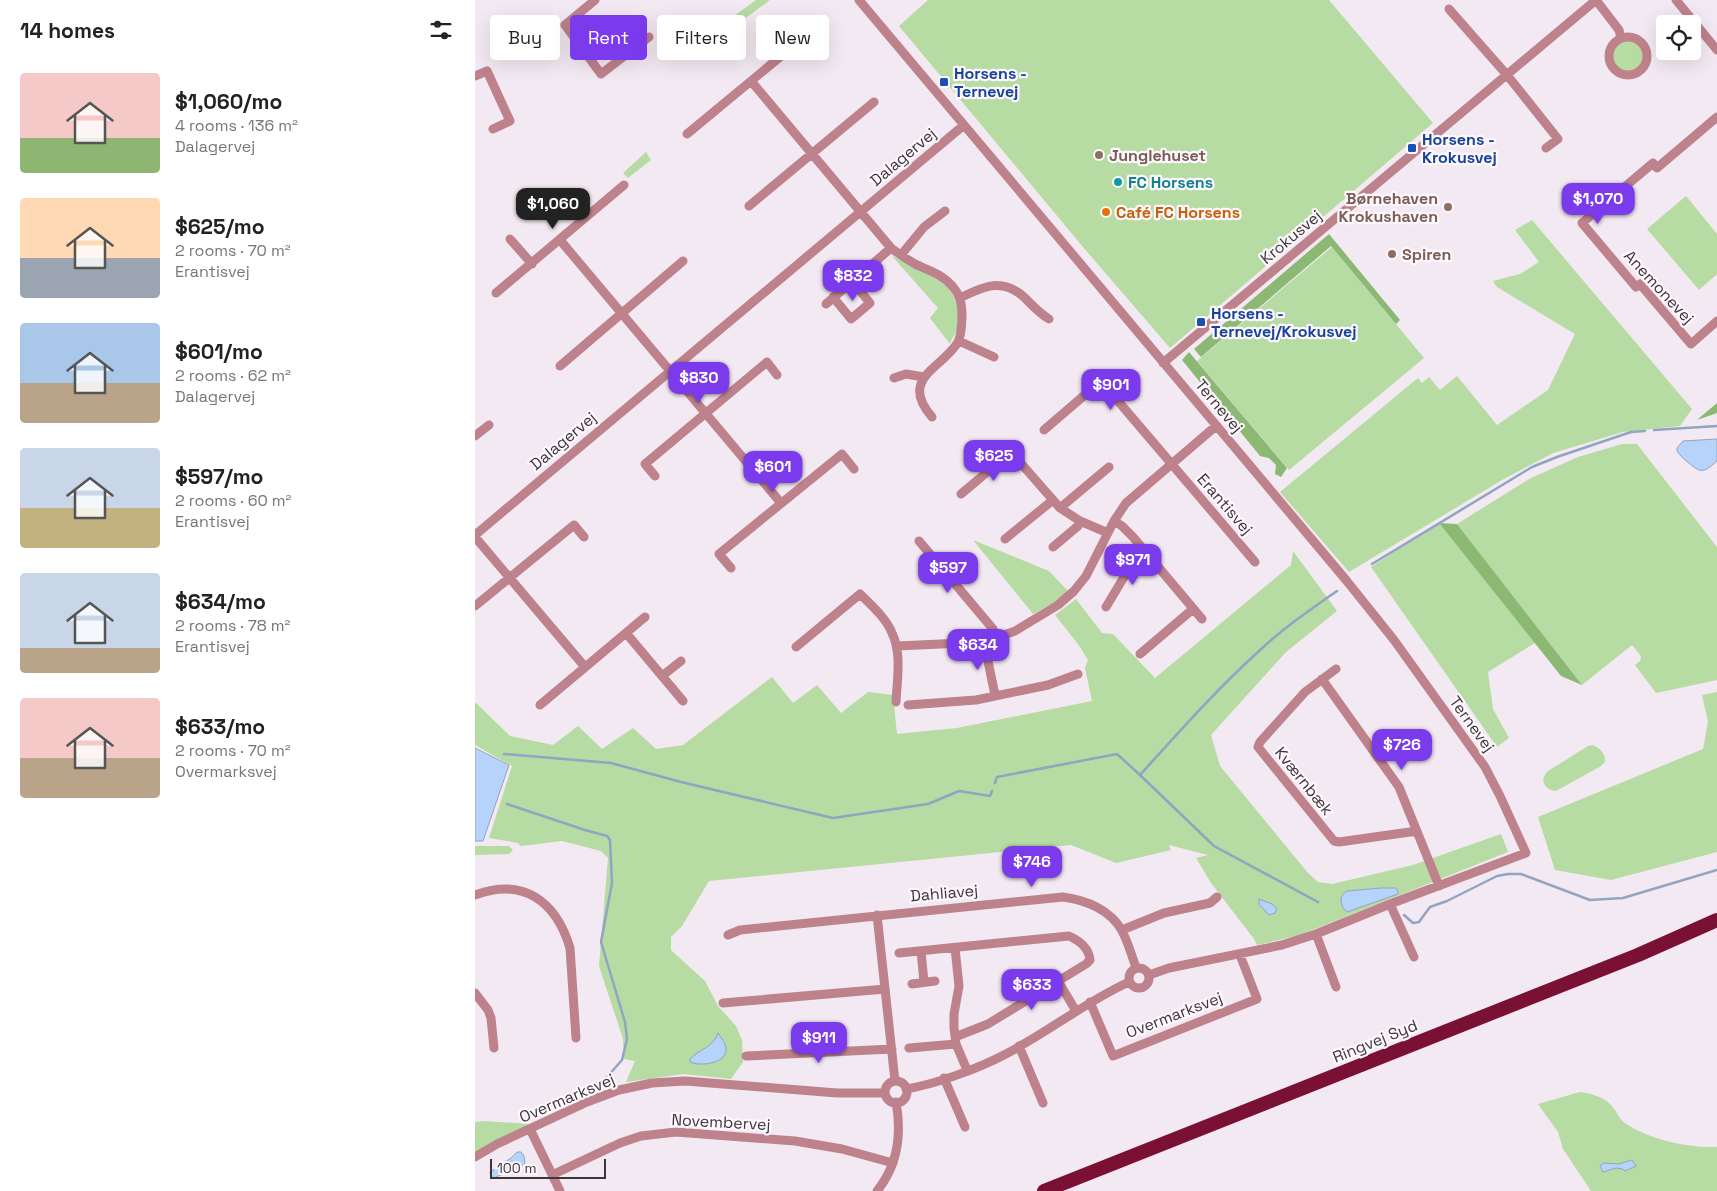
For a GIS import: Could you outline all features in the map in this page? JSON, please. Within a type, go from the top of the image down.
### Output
[{"type":"highway","name":"Ringvej Syd","points":[[1044,1191],[1638,955],[1717,920]]},
{"type":"street","points":[[595,0],[565,25],[601,74],[649,37]]},
{"type":"street","name":"Ternevej","points":[[859,0],[1346,580],[1399,648],[1485,767],[1526,853],[1439,886]]},
{"type":"street","name":"Krokusvej","points":[[1163,363],[1596,0],[1619,30],[1621,38]]},
{"type":"street","points":[[1676,0],[1717,50]]},
{"type":"street","points":[[1449,9],[1507,75],[1558,138],[1546,148]]},
{"type":"street","points":[[1634,37],[1640,40],[1647,51],[1646,64],[1637,74],[1624,75],[1618,73],[1610,64],[1609,52],[1616,41],[1621,38],[1634,37]]},
{"type":"street","points":[[687,134],[776,60]]},
{"type":"street","points":[[475,76],[487,71],[510,121],[493,129]]},
{"type":"street","points":[[751,81],[891,248],[942,276],[960,298],[962,318],[959,341],[924,377],[921,388],[921,400],[925,410],[932,418]]},
{"type":"street","points":[[749,206],[874,102]]},
{"type":"street","name":"Anemonevej","points":[[1717,116],[1657,168],[1653,163],[1581,223],[1636,287],[1640,284],[1691,344],[1717,321]]},
{"type":"street","name":"Dalagervej","points":[[585,667],[475,536],[964,125]]},
{"type":"street","points":[[496,294],[624,185]]},
{"type":"street","points":[[901,255],[924,227],[945,211]]},
{"type":"street","points":[[510,239],[532,264]]},
{"type":"street","points":[[560,240],[781,503]]},
{"type":"street","points":[[825,304],[891,248]]},
{"type":"street","points":[[560,366],[683,260]]},
{"type":"street","points":[[833,297],[851,318],[871,303],[852,281]]},
{"type":"street","points":[[960,298],[981,287],[1005,286],[1024,297],[1038,312],[1049,319]]},
{"type":"street","points":[[959,341],[993,357]]},
{"type":"street","points":[[655,476],[645,464],[767,362],[777,375]]},
{"type":"street","points":[[894,378],[906,374],[924,377]]},
{"type":"street","name":"Erantisvej","points":[[1044,430],[1101,381],[1255,562]]},
{"type":"street","points":[[475,436],[489,425]]},
{"type":"street","points":[[897,646],[984,642],[1015,631],[1058,605],[1074,591],[1086,576],[1114,521],[1127,503],[1216,426]]},
{"type":"street","points":[[961,494],[1011,452],[1060,508],[1081,521],[1108,533]]},
{"type":"street","points":[[731,568],[719,554],[781,503],[842,454],[854,469]]},
{"type":"street","points":[[1060,508],[1109,467]]},
{"type":"street","points":[[1005,539],[1053,500]]},
{"type":"street","points":[[1053,547],[1078,526],[1081,521]]},
{"type":"street","points":[[1114,521],[1122,526],[1202,619]]},
{"type":"street","points":[[475,606],[574,525],[584,537]]},
{"type":"street","points":[[919,541],[993,629],[996,638]]},
{"type":"street","points":[[1106,607],[1122,583],[1135,557],[1143,550]]},
{"type":"street","points":[[796,647],[860,594],[890,628],[897,646],[896,702]]},
{"type":"street","points":[[1140,654],[1193,609]]},
{"type":"street","points":[[540,705],[645,617]]},
{"type":"street","points":[[626,633],[683,701]]},
{"type":"street","points":[[984,642],[995,695]]},
{"type":"street","points":[[662,676],[681,661]]},
{"type":"street","name":"Kværnbæk","points":[[1336,669],[1305,692],[1259,742],[1259,749],[1334,841],[1339,842],[1417,830]]},
{"type":"street","points":[[908,704],[958,702],[1047,684],[1078,674]]},
{"type":"street","points":[[1149,975],[1169,968],[1282,945],[1316,934],[1439,886],[1399,787],[1322,680]]},
{"type":"street","points":[[475,895],[506,889],[523,891],[536,896],[559,920],[566,934],[569,948],[576,1038]]},
{"type":"street","name":"Dahliavej","points":[[728,935],[740,930],[877,914],[1063,897],[1077,898],[1101,909],[1122,930],[1136,968]]},
{"type":"street","points":[[1122,930],[1164,913],[1210,903],[1217,897]]},
{"type":"street","points":[[1390,904],[1414,957]]},
{"type":"street","points":[[877,914],[895,1081]]},
{"type":"street","points":[[1316,934],[1336,987]]},
{"type":"street","points":[[899,953],[1069,936],[1086,948],[1090,960],[988,1024],[956,1040],[909,1048]]},
{"type":"street","points":[[955,948],[959,986],[954,1014],[956,1040],[967,1070]]},
{"type":"street","points":[[921,951],[924,982]]},
{"type":"street","name":"Overmarksvej","points":[[1090,1002],[1113,1056],[1257,999],[1240,955]]},
{"type":"street","points":[[1136,968],[1145,970],[1149,975],[1149,982],[1141,989],[1134,988],[1129,982],[1130,972],[1136,968]]},
{"type":"street","points":[[912,984],[935,981]]},
{"type":"street","points":[[1058,981],[1076,1011]]},
{"type":"street","points":[[906,1089],[989,1062],[1019,1046],[1090,1002],[1129,982]]},
{"type":"street","points":[[723,1003],[885,989]]},
{"type":"street","points":[[475,993],[491,1018],[494,1048]]},
{"type":"street","points":[[1019,1046],[1043,1102]]},
{"type":"street","points":[[746,1056],[892,1049]]},
{"type":"street","points":[[944,1078],[965,1128]]},
{"type":"street","name":"Overmarksvej","points":[[475,1157],[497,1144],[587,1102],[611,1093],[653,1083],[685,1081],[837,1093],[885,1093]]},
{"type":"street","points":[[895,1081],[902,1083],[906,1089],[904,1098],[897,1102],[889,1100],[885,1093],[887,1085],[895,1081]]},
{"type":"street","points":[[877,1191],[888,1176],[899,1137],[897,1102]]},
{"type":"street","points":[[530,1129],[560,1191]]},
{"type":"street","name":"Novembervej","points":[[552,1175],[620,1143],[641,1136],[676,1132],[795,1142],[842,1149],[893,1163]]},
{"type":"green space","points":[[756,0],[770,0],[746,18],[746,15],[735,15]]},
{"type":"green space","points":[[928,0],[1329,0],[1433,123],[1170,348],[1083,247],[899,26]]},
{"type":"green space","points":[[1628,40],[1634,41],[1639,45],[1643,50],[1643,62],[1639,67],[1634,71],[1628,72],[1622,71],[1617,67],[1613,62],[1612,56],[1613,50],[1617,45],[1622,41]]},
{"type":"green space","points":[[646,152],[651,160],[628,178],[623,173]]},
{"type":"green space","points":[[1686,196],[1717,234],[1717,274],[1699,290],[1647,229]]},
{"type":"green space","points":[[1532,220],[1692,409],[1680,426],[1623,432],[1553,453],[1502,480],[1349,572],[1280,492],[1418,378],[1422,383],[1429,377],[1440,390],[1457,376],[1497,425],[1548,390],[1575,334],[1497,287],[1493,281],[1520,274],[1539,262],[1515,230]]},
{"type":"green space","points":[[1329,234],[1400,320],[1396,324],[1331,246],[1201,357],[1194,349]]},
{"type":"green space","points":[[1332,247],[1424,358],[1289,470],[1197,361]]},
{"type":"green space","points":[[892,256],[939,280],[955,299],[958,311],[958,326],[950,344],[930,318],[938,308]]},
{"type":"green space","points":[[1189,352],[1287,468],[1281,477],[1275,474],[1276,465],[1269,458],[1260,456],[1182,360]]},
{"type":"green space","points":[[1717,403],[1717,413],[1697,420]]},
{"type":"green space","points":[[1622,444],[1637,444],[1717,547],[1717,680],[1656,693],[1635,665],[1640,661],[1641,656],[1632,645],[1582,685],[1457,524],[1531,478],[1578,457]]},
{"type":"green space","points":[[1439,523],[1535,643],[1488,672],[1493,709],[1509,738],[1497,747],[1371,567]]},
{"type":"green space","points":[[1439,523],[1457,524],[1582,685],[1561,676]]},
{"type":"green space","points":[[973,540],[1049,571],[1068,591],[1059,600],[1033,614]]},
{"type":"green space","points":[[1293,551],[1337,611],[1286,652],[1211,735],[1220,766],[1308,873],[1318,882],[1332,884],[1413,865],[1501,834],[1508,852],[1297,936],[1257,945],[1211,883],[1196,858],[1208,855],[1169,845],[1171,850],[1116,863],[1071,845],[709,881],[682,926],[671,937],[671,950],[705,981],[718,1006],[736,1026],[742,1040],[743,1062],[731,1079],[684,1074],[626,1082],[635,1061],[624,1059],[623,1039],[599,966],[608,858],[601,851],[562,841],[521,846],[518,843],[489,838],[512,766],[475,745],[475,702],[510,736],[553,745],[578,726],[602,749],[633,728],[656,749],[683,745],[772,677],[793,703],[817,685],[841,713],[868,692],[893,695],[897,734],[957,728],[1092,701],[1085,668],[1088,660],[1055,615],[1076,599],[1102,633],[1113,634],[1155,678],[1291,565]]},
{"type":"green space","points":[[1717,692],[1717,852],[1611,880],[1555,870],[1538,817],[1703,749],[1708,722],[1702,695]]},
{"type":"green space","points":[[1593,745],[1604,756],[1605,762],[1601,766],[1556,791],[1548,789],[1543,781],[1548,771],[1588,746]]},
{"type":"green space","points":[[475,846],[509,846],[513,850],[509,854],[475,855]]},
{"type":"green space","points":[[1580,1092],[1601,1097],[1613,1107],[1623,1121],[1646,1134],[1669,1142],[1717,1147],[1717,1191],[1591,1191],[1563,1149],[1558,1132],[1538,1104]]},
{"type":"green space","points":[[475,1122],[530,1124],[475,1152]]},
{"type":"water","points":[[1717,439],[1717,461],[1709,468],[1703,470],[1693,467],[1677,451],[1677,448],[1683,441]]},
{"type":"water","points":[[475,748],[509,765],[483,841],[475,841]]},
{"type":"water","points":[[1396,888],[1398,894],[1347,912],[1343,907],[1341,898],[1347,891]]},
{"type":"water","points":[[1259,899],[1272,904],[1277,909],[1275,913],[1269,915],[1259,904]]},
{"type":"water","points":[[718,1033],[726,1048],[723,1057],[707,1064],[690,1062],[690,1059],[713,1042]]},
{"type":"water","points":[[517,1152],[521,1152],[524,1156],[525,1163],[491,1178],[490,1172]]},
{"type":"water","points":[[1632,1160],[1636,1166],[1625,1171],[1616,1168],[1603,1172],[1600,1166],[1603,1163],[1619,1164]]},
{"type":"waterway","points":[[1654,430],[1717,426]]},
{"type":"waterway","points":[[1372,564],[1532,467],[1631,432],[1645,431]]},
{"type":"waterway","points":[[995,783],[997,777],[1117,754],[1140,775],[1242,666],[1286,628],[1337,591]]},
{"type":"waterway","points":[[504,754],[611,763],[681,782],[833,818],[928,804],[959,791],[990,796],[992,791]]},
{"type":"waterway","points":[[1140,775],[1214,846],[1318,902]]},
{"type":"waterway","points":[[507,804],[607,836],[610,840],[612,883],[601,942],[625,1022],[627,1039],[622,1060],[607,1077],[579,1094],[551,1106]]},
{"type":"waterway","points":[[1404,915],[1413,923],[1419,922],[1430,907],[1447,901],[1497,876],[1508,874],[1521,874],[1590,900],[1623,898],[1717,870]]},
{"type":"place","name":"Horsens - Ternevej","points":[[944,82]]},
{"type":"place","name":"Horsens - Krokusvej","points":[[1412,148]]},
{"type":"place","name":"Junglehuset","points":[[1099,155]]},
{"type":"place","name":"FC Horsens","points":[[1118,182]]},
{"type":"place","name":"Børnehaven Krokushaven","points":[[1448,207]]},
{"type":"place","name":"Café FC Horsens","points":[[1106,212]]},
{"type":"place","name":"Spiren","points":[[1392,254]]},
{"type":"place","name":"Horsens - Ternevej/Krokusvej","points":[[1201,322]]}]
